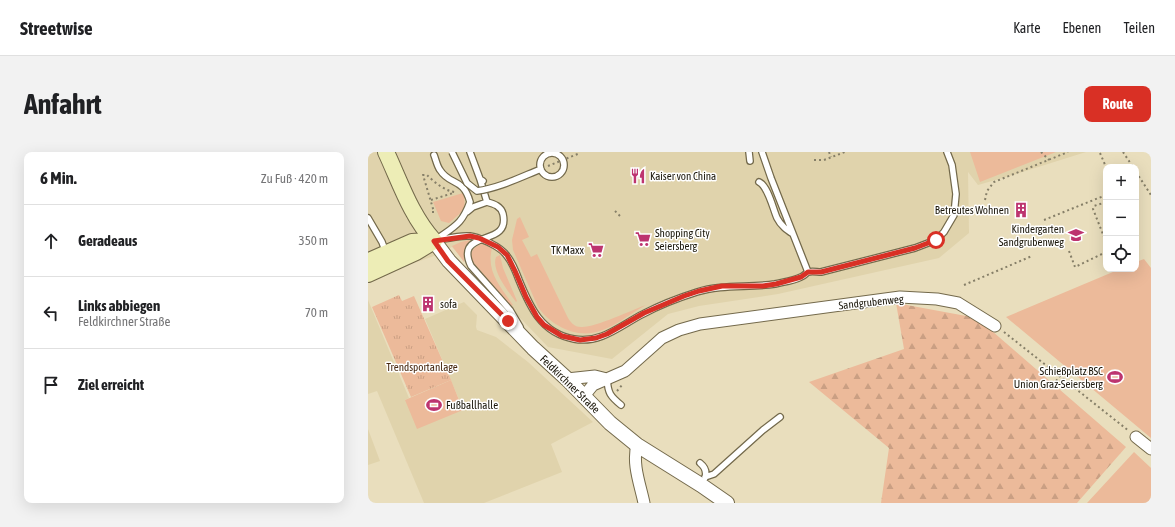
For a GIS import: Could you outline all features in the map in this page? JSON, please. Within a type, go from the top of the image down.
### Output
[{"type":"main road","name":"Feldkirchner Straße","points":[[386,152],[416,219],[434,241]]},
{"type":"main road","name":"Feldkirchner Straße","points":[[398,152],[427,214],[434,241]]},
{"type":"main road","points":[[368,262],[412,242],[434,241]]},
{"type":"main road","points":[[368,274],[416,252],[434,241]]},
{"type":"street","name":"Feldkirchner Straße","points":[[434,241],[448,261],[533,348],[567,379],[610,423],[637,445],[703,481],[727,503]]},
{"type":"street","name":"Sandgrubenweg","points":[[584,396],[593,385],[625,371],[662,338],[679,330],[700,324],[900,297],[938,299],[958,303],[995,326]]},
{"type":"street","points":[[567,379],[595,376],[607,379]]},
{"type":"street","points":[[1136,437],[1151,449]]},
{"type":"street","points":[[637,445],[635,459],[644,503]]},
{"type":"lane","points":[[452,152],[468,183],[478,191],[486,190],[543,168]]},
{"type":"lane","points":[[470,152],[481,180],[487,202]]},
{"type":"lane","points":[[749,152],[750,161]]},
{"type":"lane","points":[[762,152],[808,272]]},
{"type":"lane","points":[[434,241],[470,236],[498,247],[507,255],[526,297],[537,317],[544,325],[562,336],[580,340],[596,338],[607,334],[644,313],[699,291],[722,286],[763,286],[776,284],[801,277],[808,272],[821,272],[915,248],[936,240],[944,232],[954,215],[956,194],[952,165],[947,152]]},
{"type":"lane","points":[[556,153],[564,162],[562,171],[556,176],[547,175],[543,168],[541,161],[547,154],[556,153]]},
{"type":"lane","points":[[434,155],[440,170],[465,189],[470,202],[460,222],[434,241]]},
{"type":"lane","points":[[759,182],[762,183],[765,188],[778,220],[784,228],[793,234]]},
{"type":"lane","points":[[466,212],[473,207],[487,202],[498,206],[502,211],[503,225],[500,230],[494,236],[474,243],[467,253],[468,259],[470,266],[510,310],[533,348]]},
{"type":"lane","points":[[368,218],[382,242],[386,254]]},
{"type":"lane","points":[[607,379],[610,396],[621,404]]},
{"type":"lane","points":[[703,481],[714,474],[763,430],[780,417]]},
{"type":"lane","points":[[700,463],[704,466],[706,474],[703,481]]},
{"type":"path","points":[[829,152],[831,157]]},
{"type":"path","points":[[814,160],[824,160],[845,152]]},
{"type":"path","points":[[1041,152],[1050,160]]},
{"type":"path","points":[[985,200],[987,191],[994,182],[1068,152]]},
{"type":"path","points":[[1123,152],[1131,164]]},
{"type":"path","points":[[543,168],[580,153]]},
{"type":"path","points":[[1100,153],[1105,164]]},
{"type":"path","points":[[1139,178],[1151,195]]},
{"type":"path","points":[[432,212],[434,212],[430,200],[454,193]]},
{"type":"path","points":[[1044,220],[1103,196]]},
{"type":"path","points":[[1103,203],[1094,206],[1093,209],[1103,234]]},
{"type":"path","points":[[615,211],[622,218]]},
{"type":"path","points":[[1070,251],[1076,267],[1103,254]]},
{"type":"path","points":[[964,285],[1032,256]]},
{"type":"path","points":[[995,326],[1136,437]]},
{"type":"path","points":[[1056,381],[1060,376]]},
{"type":"shaded area","name":"Shopping City Seiersberg","points":[[368,152],[1086,152],[978,185],[968,172],[969,233],[939,258],[778,294],[699,306],[668,314],[612,359],[548,347],[452,247],[434,256],[368,279]]},
{"type":"shaded area","points":[[368,300],[409,398],[405,400],[463,409],[425,319],[464,302],[477,315],[477,330],[496,337],[528,362],[593,422],[551,444],[562,472],[484,503],[424,503],[377,391],[368,394]]},
{"type":"shaded area","points":[[368,429],[380,461],[368,465]]},
{"type":"green space","points":[[970,152],[1056,152],[980,182]]},
{"type":"green space","points":[[463,193],[465,203],[460,213],[449,223],[441,221],[433,202]]},
{"type":"green space","points":[[520,217],[529,237],[522,240],[531,257],[537,254],[567,316],[574,325],[579,327],[587,327],[595,325],[646,305],[612,326],[600,331],[591,333],[574,332],[557,325],[543,314],[538,307],[513,250],[512,240],[517,219]]},
{"type":"green space","points":[[470,240],[465,251],[464,262],[452,246]]},
{"type":"green space","points":[[482,244],[492,248],[491,264],[493,272],[499,285],[513,305],[511,306],[472,261],[471,255],[473,250]]},
{"type":"green space","points":[[500,255],[503,268],[517,301],[516,302],[498,274],[495,262],[496,257]]},
{"type":"green space","name":"Schießplatz BSC Union Graz-Seiersberg","points":[[1144,259],[1151,268],[1151,438],[1006,317],[1113,272],[1139,272],[1139,261]]},
{"type":"green space","name":"Trendsportanlage","points":[[399,295],[402,301],[414,296],[451,380],[411,397],[372,307]]},
{"type":"green space","points":[[896,303],[977,318],[1126,447],[1077,503],[881,503],[889,448],[809,382],[904,349]]},
{"type":"green space","name":"Fußballhalle","points":[[451,380],[463,410],[417,429],[405,400]]},
{"type":"green space","points":[[1134,452],[1151,468],[1151,503],[1087,503]]},
{"type":"place","name":"Kaiser von China","points":[[638,176]]},
{"type":"place","name":"Betreutes Wohnen","points":[[1021,210]]},
{"type":"place","name":"Kindergarten Sandgrubenweg","points":[[1076,235]]},
{"type":"place","name":"Shopping City Seiersberg","points":[[643,239]]},
{"type":"place","name":"TK Maxx","points":[[596,250]]},
{"type":"place","name":"sofa","points":[[428,304]]},
{"type":"place","name":"Schießplatz BSC Union Graz-Seiersberg","points":[[1115,377]]},
{"type":"place","name":"Fußballhalle","points":[[434,405]]},
{"type":"route","points":[[508,321],[448,261],[434,241],[460,236],[470,236],[479,238],[498,247],[507,255],[526,297],[537,317],[544,325],[562,336],[573,339],[587,340],[607,334],[644,313],[699,291],[722,286],[763,286],[790,281],[801,277],[808,272],[821,272],[915,248],[936,240]]}]
